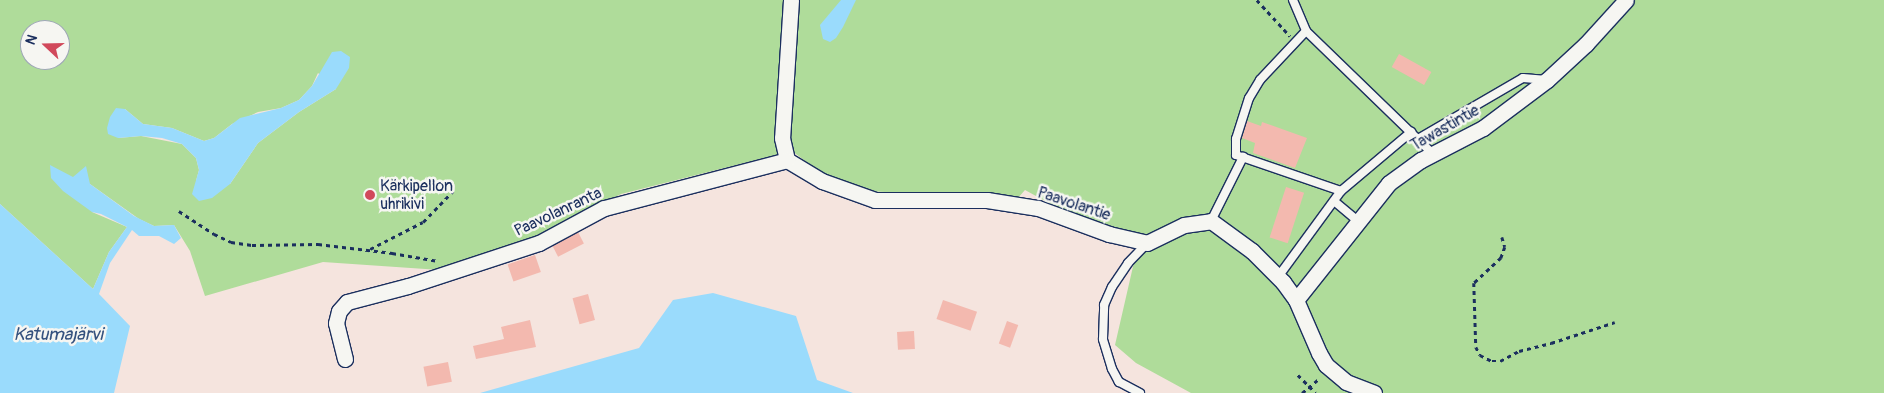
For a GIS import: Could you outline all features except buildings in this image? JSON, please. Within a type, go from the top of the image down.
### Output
[{"type":"street","points":[[787,160],[782,138],[791,0]]},
{"type":"street","name":"Tawastintie","points":[[1296,300],[1389,183],[1434,154],[1483,128],[1547,80],[1586,44],[1626,0]]},
{"type":"street","name":"Paavolantie","points":[[787,160],[822,181],[875,200],[933,198],[1004,203],[1038,208],[1102,232],[1147,243]]},
{"type":"street","name":"Paavolanranta","points":[[345,359],[336,323],[339,311],[347,302],[408,286],[539,243],[604,208],[787,160]]},
{"type":"street","points":[[1147,243],[1184,226],[1210,221],[1252,250],[1278,277],[1296,300],[1326,365],[1346,382],[1374,393]]},
{"type":"lane","points":[[1293,0],[1306,31],[1434,154]]},
{"type":"lane","points":[[1306,31],[1260,80],[1249,98],[1236,139],[1236,155],[1341,191]]},
{"type":"lane","points":[[1418,139],[1523,78],[1547,80]]},
{"type":"lane","points":[[1278,277],[1341,191],[1411,132]]},
{"type":"lane","points":[[1210,221],[1243,157]]},
{"type":"lane","points":[[1334,201],[1358,221]]},
{"type":"lane","points":[[1140,393],[1119,382],[1112,369],[1103,338],[1104,305],[1112,287],[1128,263],[1147,243]]},
{"type":"lane","points":[[1120,393],[1124,385]]},
{"type":"path","points":[[1257,0],[1288,35],[1298,40]]},
{"type":"path","points":[[369,250],[424,222],[453,191]]},
{"type":"path","points":[[179,211],[214,234],[231,242],[252,245],[318,244],[440,261]]},
{"type":"path","points":[[1502,237],[1505,247],[1501,258],[1474,283],[1476,347],[1480,355],[1492,361],[1500,361],[1519,351],[1551,344],[1615,322]]},
{"type":"path","points":[[1302,393],[1312,387],[1320,378],[1326,365]]},
{"type":"path","points":[[1298,375],[1316,393]]},
{"type":"green space","points":[[0,0],[1884,0],[1884,393],[1191,393],[1136,363],[1115,345],[1140,236],[1102,232],[1025,190],[1017,199],[866,191],[821,173],[792,151],[621,194],[524,244],[440,270],[323,262],[205,296],[190,251],[174,225],[154,226],[139,219],[90,184],[92,212],[127,227],[109,252],[93,289],[0,204]],"holes":[[[318,73],[336,89],[299,112],[258,143],[230,184],[196,181],[199,170],[196,158],[182,144],[141,136],[118,138],[125,109],[143,124],[172,128],[204,141],[214,138],[232,124],[258,112],[281,108],[299,100],[312,86]]]},
{"type":"water","points":[[841,0],[856,0],[843,27],[836,38],[830,42],[823,39],[820,25]]},
{"type":"water","points":[[341,51],[350,57],[349,68],[336,89],[299,112],[258,143],[230,184],[212,198],[199,201],[192,194],[199,170],[196,158],[182,144],[162,138],[141,136],[118,138],[108,134],[107,128],[110,117],[116,108],[125,109],[143,124],[172,128],[204,141],[214,138],[240,118],[281,108],[299,100],[312,86],[332,52]]},
{"type":"water","name":"Katumajärvi","points":[[50,165],[73,177],[86,166],[90,184],[134,216],[154,226],[174,225],[181,238],[174,244],[159,236],[139,236],[132,230],[110,263],[99,294],[130,326],[114,393],[0,393],[0,204],[93,289],[109,252],[127,227],[101,214],[92,212],[63,191],[51,178]]},
{"type":"water","points":[[713,293],[796,316],[817,380],[853,393],[480,393],[639,348],[673,300]]},
{"type":"place","name":"Kärkipellon uhrikivi","points":[[370,195]]}]
